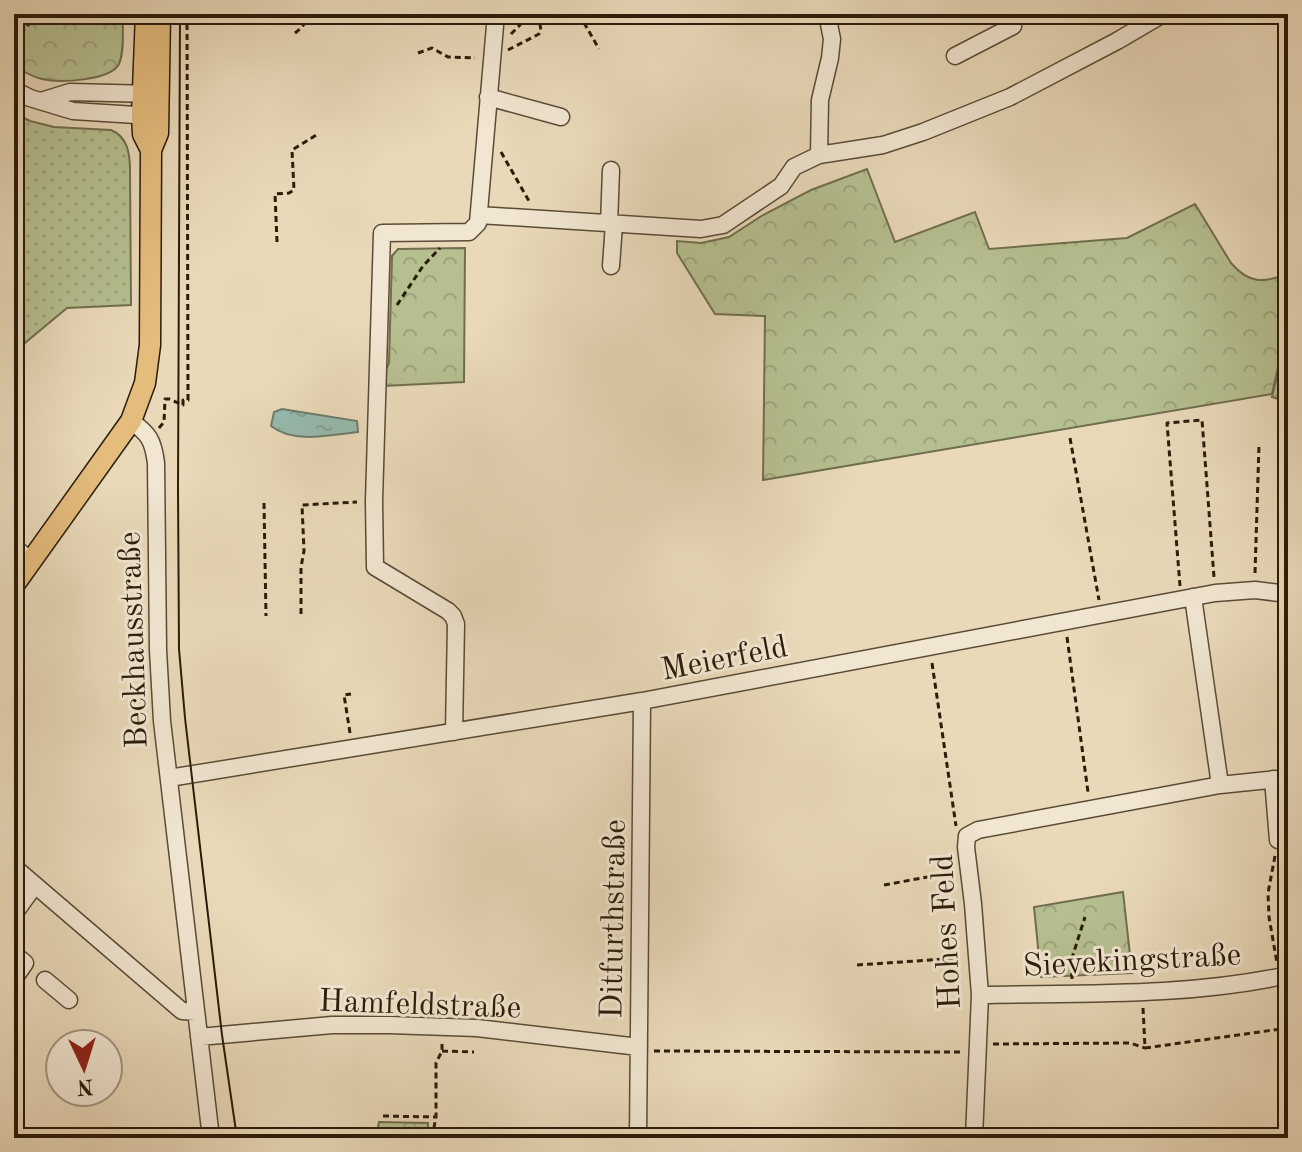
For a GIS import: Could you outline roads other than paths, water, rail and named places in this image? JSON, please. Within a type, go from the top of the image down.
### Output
[{"type":"main road","points":[[146,14],[151,93]]},
{"type":"main road","points":[[14,585],[131,421],[145,383],[150,345],[151,150],[143,134],[150,115],[160,14]]},
{"type":"street","points":[[454,732],[456,624],[453,616],[375,567],[382,233],[469,232],[478,223],[488,97],[487,58],[496,14]]},
{"type":"street","points":[[819,155],[820,100],[832,39],[827,14]]},
{"type":"street","points":[[479,215],[701,229],[723,225],[781,186],[794,167],[819,155],[883,145],[1010,97],[1163,14]]},
{"type":"street","points":[[955,56],[1013,26]]},
{"type":"street","points":[[14,90],[73,111],[150,115]]},
{"type":"street","points":[[41,101],[70,92],[151,93]]},
{"type":"street","points":[[488,97],[561,117]]},
{"type":"street","points":[[611,170],[611,266]]},
{"type":"street","name":"Beckhausstraße","points":[[131,421],[150,438],[156,463],[161,710],[211,1138]]},
{"type":"street","points":[[14,547],[31,561]]},
{"type":"street","name":"Meierfeld","points":[[169,778],[642,701],[1215,593],[1255,590],[1288,594]]},
{"type":"street","points":[[1187,599],[1220,785]]},
{"type":"street","name":"Ditfurthstraße","points":[[638,1138],[642,701]]},
{"type":"street","points":[[1278,840],[1281,779]]},
{"type":"street","name":"Hohes Feld","points":[[974,1138],[980,995],[967,836],[978,830],[1220,785],[1281,779]]},
{"type":"street","points":[[14,867],[182,1011],[196,1012]]},
{"type":"street","points":[[14,914],[35,885]]},
{"type":"street","points":[[14,954],[25,963],[14,979]]},
{"type":"street","name":"Sievekingstraße","points":[[980,995],[1143,992],[1216,987],[1288,975]]},
{"type":"street","points":[[45,980],[69,1000]]},
{"type":"street","name":"Hamfeldstraße","points":[[199,1037],[332,1025],[443,1026],[639,1047]]},
{"type":"water","points":[[282,409],[357,421],[358,432],[301,437],[280,432],[271,426],[274,412]]},
{"type":"tram line","points":[[180,14],[179,649],[222,1035],[237,1138]]}]
